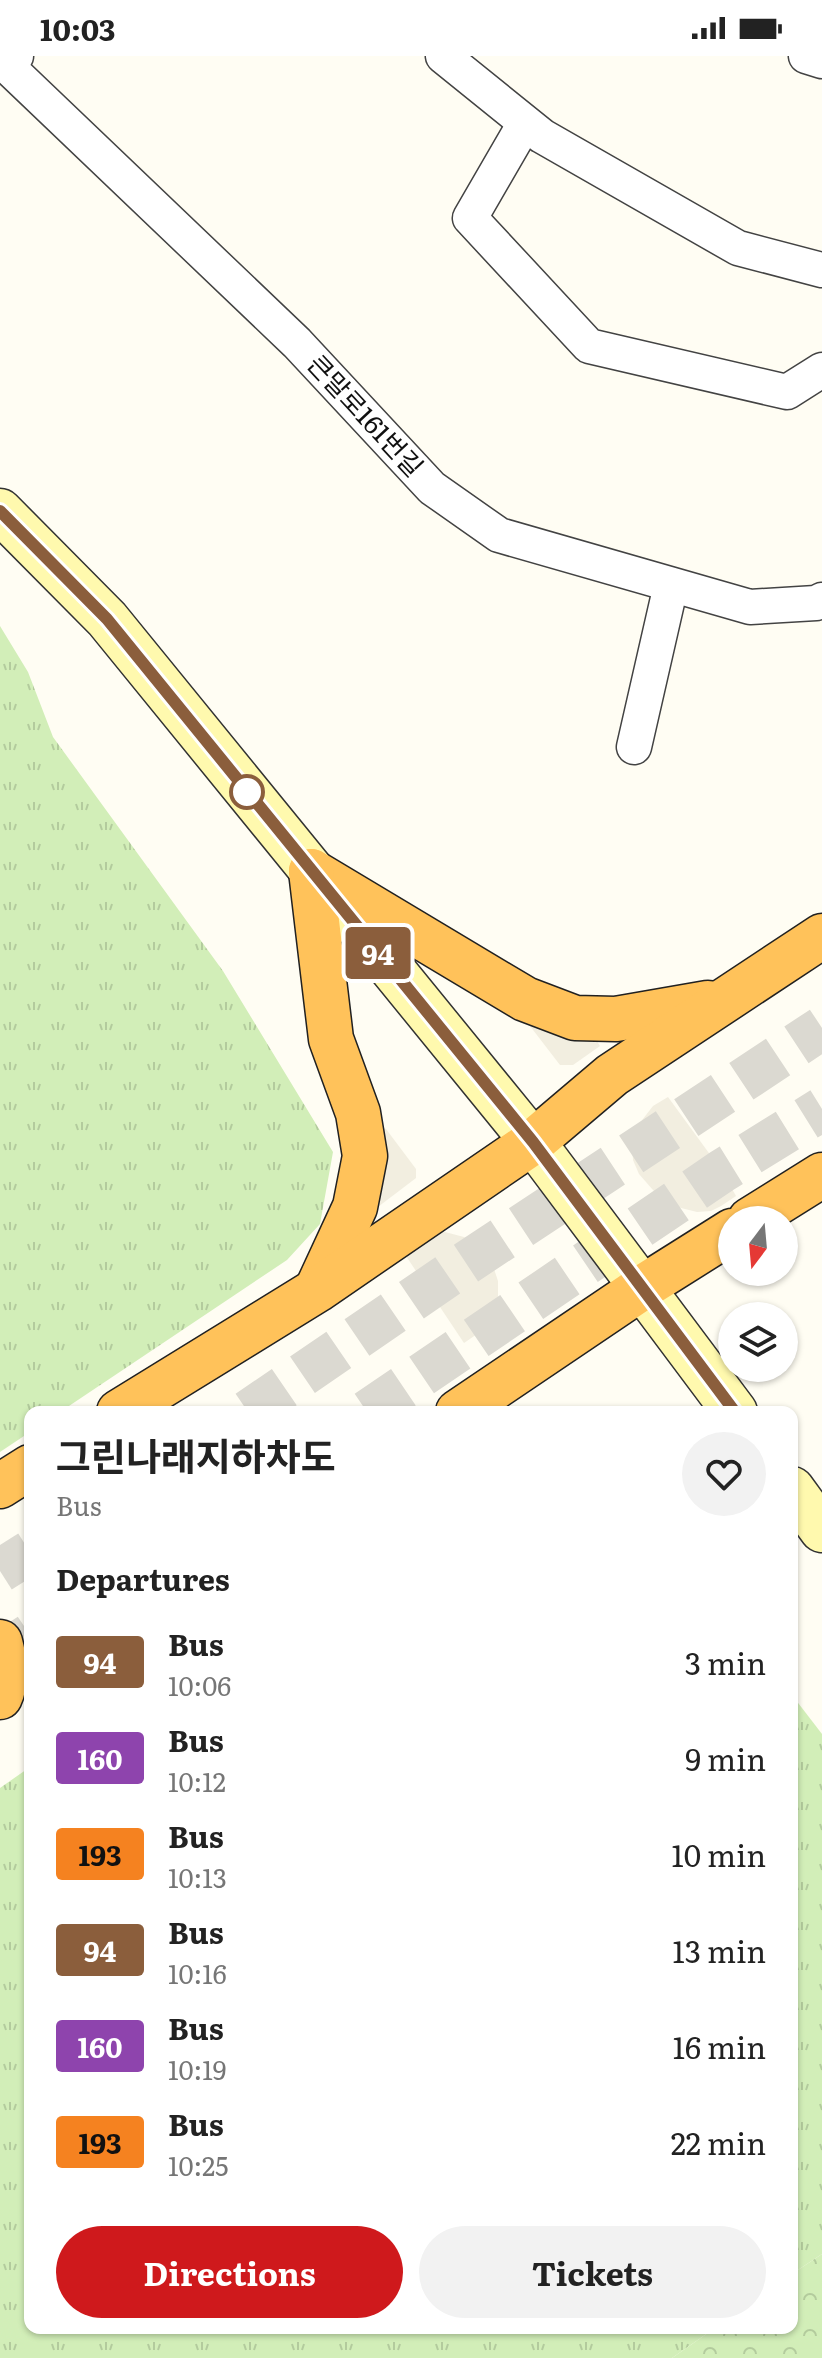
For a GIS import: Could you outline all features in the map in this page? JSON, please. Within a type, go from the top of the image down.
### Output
[{"type":"highway","points":[[311,871],[525,999],[575,1018],[616,1019],[729,999]]},
{"type":"highway","points":[[311,871],[331,1039],[358,1113],[365,1156],[355,1207],[317,1290]]},
{"type":"highway","points":[[129,1406],[317,1290],[533,1142],[612,1075],[822,936]]},
{"type":"highway","points":[[772,1206],[822,1175]]},
{"type":"highway","points":[[467,1406],[718,1240]]},
{"type":"highway","points":[[0,1486],[24,1471]]},
{"type":"highway","points":[[0,1642],[5,1660],[4,1689],[0,1697]]},
{"type":"highway","points":[[0,1722],[24,1705]]},
{"type":"main road","points":[[0,511],[107,619],[533,1142],[731,1406]]},
{"type":"main road","points":[[798,1497],[822,1530]]},
{"type":"street","name":"큰말로161번길","points":[[16,56],[7,66],[297,343],[432,488],[499,535],[750,607],[816,603],[822,600]]},
{"type":"street","points":[[443,56],[542,136],[738,248],[822,270]]},
{"type":"street","points":[[806,56],[822,61]]},
{"type":"street","points":[[525,123],[470,218],[589,346],[787,392],[822,370]]},
{"type":"street","points":[[634,747],[671,585]]},
{"type":"green space","points":[[0,626],[28,672],[53,737],[223,971],[333,1152],[320,1224],[287,1260],[69,1406],[24,1406],[24,1436],[0,1452]]},
{"type":"green space","points":[[798,1703],[822,1734],[822,2254],[798,2270]]},
{"type":"green space","points":[[24,1771],[24,2334],[706,2334],[672,2358],[0,2358],[0,1788]]},
{"type":"green space","points":[[822,2254],[822,2358],[672,2358],[706,2334],[798,2334],[798,2270]]},
{"type":"shaded area","points":[[538,1020],[595,1038],[600,1046],[573,1065],[560,1065],[530,1026]]},
{"type":"shaded area","points":[[668,1097],[722,1171],[736,1196],[711,1211],[697,1212],[666,1201],[653,1190],[639,1174],[633,1160],[632,1143],[636,1128],[653,1106]]},
{"type":"shaded area","points":[[379,1126],[386,1129],[416,1169],[416,1178],[370,1213]]},
{"type":"shaded area","points":[[445,1232],[464,1237],[480,1248],[492,1263],[498,1281],[498,1300],[492,1317],[480,1332],[464,1343],[400,1247],[426,1234]]},
{"type":"tunnel","points":[[257,1406],[460,1267],[822,1028]]},
{"type":"tunnel","points":[[376,1406],[722,1171],[822,1109]]},
{"type":"tunnel","points":[[0,1571],[24,1556]]},
{"type":"tunnel","points":[[0,1655],[24,1639]]},
{"type":"bus line","name":"94","points":[[0,511],[107,619],[533,1142],[731,1406]]}]
